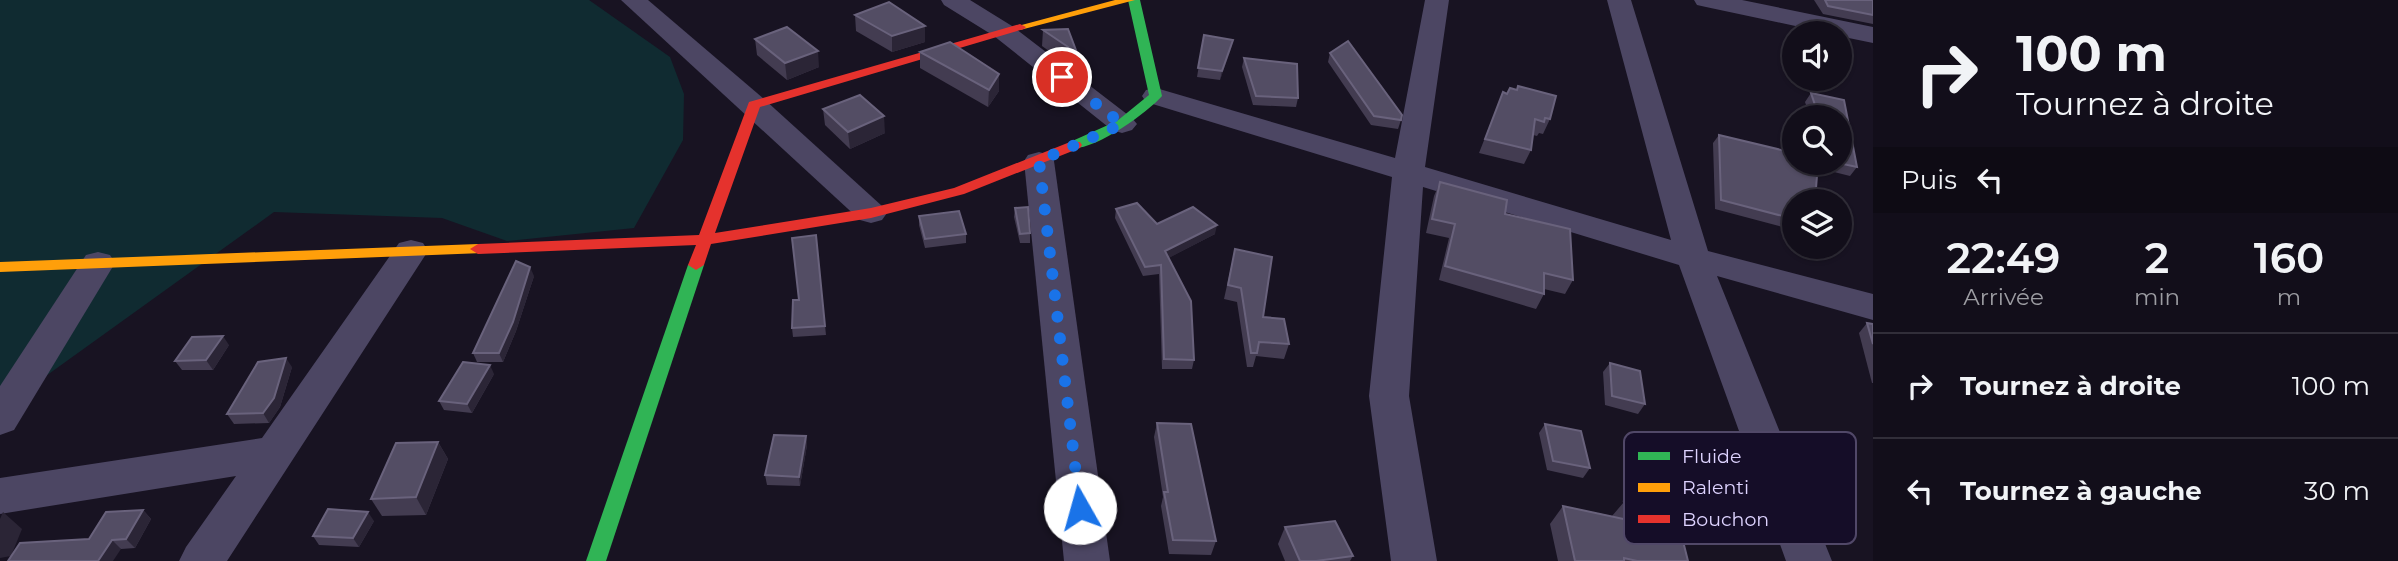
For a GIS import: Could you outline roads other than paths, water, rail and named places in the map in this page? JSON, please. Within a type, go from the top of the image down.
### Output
[{"type":"street","points":[[633,0],[754,105],[871,213]]},
{"type":"street","points":[[953,0],[1003,31],[1122,124]]},
{"type":"street","points":[[754,105],[1003,31],[1131,0],[1156,96]]},
{"type":"street","points":[[1415,561],[1389,396],[1408,174],[1437,0]]},
{"type":"street","points":[[1619,0],[1693,258],[1760,432]]},
{"type":"street","points":[[1706,0],[1752,6],[1870,39]]},
{"type":"street","points":[[0,267],[704,240],[871,213],[959,191],[1039,161],[1122,124],[1156,96]]},
{"type":"street","points":[[1156,96],[1693,258],[1873,307]]},
{"type":"street","points":[[596,561],[704,240],[754,105]]},
{"type":"street","points":[[1039,161],[1087,561]]},
{"type":"street","points":[[202,561],[411,251]]},
{"type":"street","points":[[0,419],[98,263]]},
{"type":"street","points":[[0,496],[273,453]]},
{"type":"street","points":[[1802,544],[1809,561]]}]
